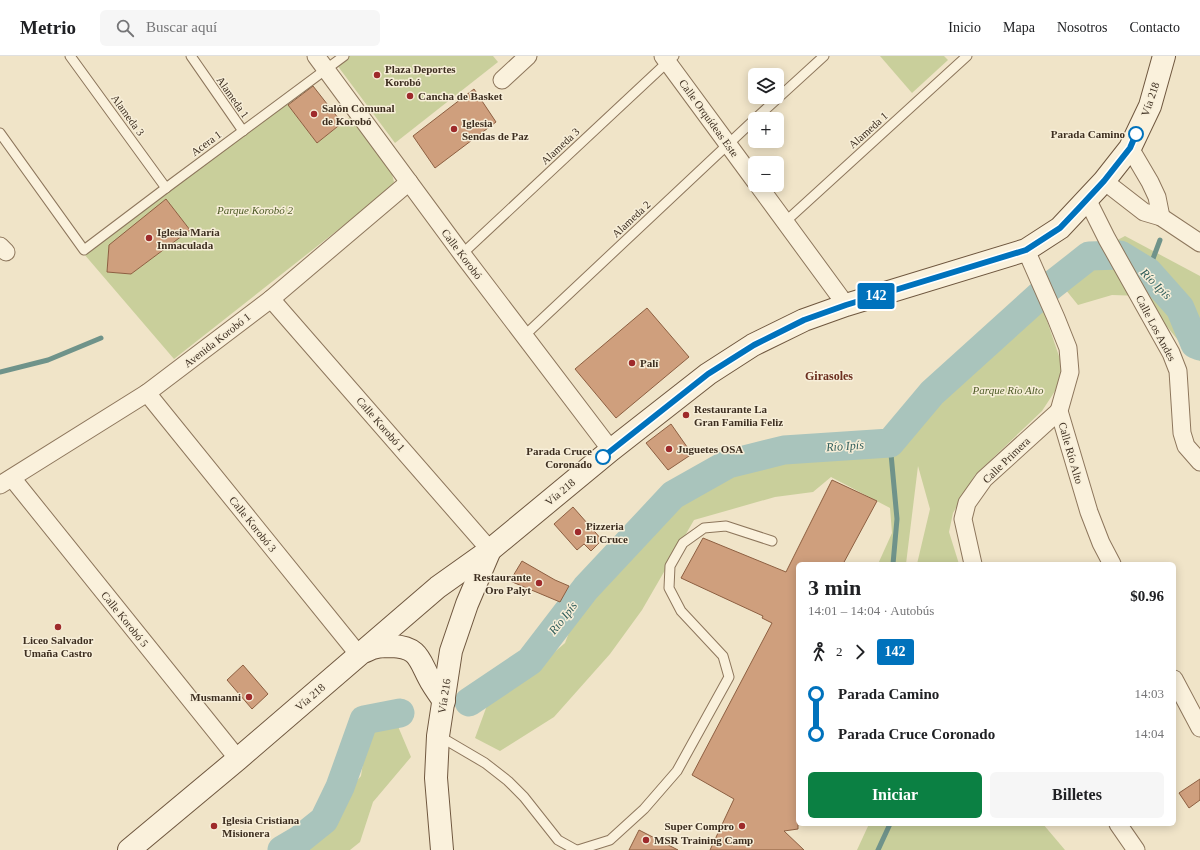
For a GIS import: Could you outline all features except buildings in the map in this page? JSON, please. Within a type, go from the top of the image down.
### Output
[{"type":"main road","name":"Vía 218","points":[[129,850],[238,759],[438,587],[490,550],[611,450],[708,374],[754,345],[804,320],[846,305],[1026,250],[1060,228],[1104,181],[1130,148],[1150,106],[1164,56]]},
{"type":"main road","name":"Vía 216","points":[[442,850],[436,778],[438,736],[451,651],[467,604],[490,550]]},
{"type":"main road","points":[[359,655],[381,645],[399,646],[412,651],[421,660],[429,678],[444,701]]},
{"type":"street","name":"Calle Korobó","points":[[316,56],[462,254],[611,450]]},
{"type":"street","points":[[502,80],[528,56]]},
{"type":"street","name":"Calle Orquídeas Este","points":[[668,58],[748,171]]},
{"type":"street","points":[[1130,148],[1157,197],[1161,217]]},
{"type":"street","points":[[1104,181],[1144,212],[1161,217],[1200,243]]},
{"type":"street","name":"Avenida Korobó 1","points":[[6,482],[148,394],[271,299],[409,182]]},
{"type":"street","points":[[763,192],[846,305]]},
{"type":"street","name":"Calle Los Andes","points":[[1087,199],[1107,239],[1171,353],[1178,371],[1182,433],[1186,446],[1200,462]]},
{"type":"street","name":"Calle Río Alto","points":[[1026,250],[1068,348],[1070,372],[1059,411],[1089,512],[1101,543],[1111,562]]},
{"type":"street","name":"Calle Korobó 1","points":[[271,299],[490,550]]},
{"type":"street","name":"Calle Korobó 3","points":[[148,394],[359,655]]},
{"type":"street","name":"Calle Primera","points":[[973,562],[963,519],[967,503],[984,479],[1059,411]]},
{"type":"street","name":"Calle Korobó 5","points":[[6,482],[238,759]]},
{"type":"street","points":[[1176,683],[1200,728]]},
{"type":"street","points":[[1119,826],[1136,850]]},
{"type":"lane","name":"Alameda 3","points":[[70,56],[166,188]]},
{"type":"lane","name":"Alameda 1","points":[[191,56],[243,131]]},
{"type":"lane","name":"Acera 1","points":[[0,133],[84,250],[344,56]]},
{"type":"lane","name":"Alameda 2","points":[[763,112],[824,56]]},
{"type":"lane","name":"Alameda 1","points":[[785,222],[967,56]]},
{"type":"lane","name":"Alameda 3","points":[[462,254],[668,58]]},
{"type":"lane","name":"Alameda 2","points":[[524,336],[748,125]]},
{"type":"lane","points":[[438,736],[485,763],[508,781],[524,797],[558,840],[577,850],[610,840],[644,809],[677,770],[729,677],[723,656],[681,611],[669,588],[670,566],[683,543],[704,528],[726,526],[772,541]]},
{"type":"green space","points":[[348,56],[493,56],[498,62],[395,143],[337,65]]},
{"type":"green space","points":[[880,56],[944,56],[948,60],[912,93]]},
{"type":"green space","name":"Parque Korobó 2","points":[[287,104],[317,143],[350,117],[392,174],[394,182],[391,188],[174,359],[84,254]],"holes":[[[166,199],[190,230],[131,274],[107,272],[109,246]]]},
{"type":"green space","points":[[1125,236],[1200,276],[1200,361],[1191,356],[1142,296],[1112,295],[1078,305],[1053,274]]},
{"type":"green space","name":"Parque Río Alto","points":[[1032,291],[1038,309],[1042,306],[1063,368],[1055,391],[1042,411],[975,475],[953,513],[949,532],[958,562],[917,562],[930,509],[918,466],[906,562],[879,562],[892,533],[890,508],[831,477],[813,492],[775,497],[694,520],[642,610],[610,654],[554,717],[500,751],[475,738],[489,700],[522,680],[565,643],[586,588],[673,495],[728,464],[784,450],[838,452],[890,432],[917,398],[1001,328]]},
{"type":"green space","points":[[397,724],[411,757],[373,802],[360,842],[350,850],[291,850],[299,840],[324,820],[361,776],[368,729]]},
{"type":"green space","points":[[868,826],[1045,826],[1065,850],[857,850]]},
{"type":"waterway","points":[[1148,272],[1160,240]]},
{"type":"waterway","name":"Río Ipís","points":[[469,702],[530,661],[586,588],[673,495],[728,464],[784,450],[890,443],[932,393],[1047,289],[1089,256],[1120,255],[1148,272],[1180,308],[1195,344],[1200,346]]},
{"type":"waterway","points":[[0,372],[48,360],[101,338]]},
{"type":"waterway","points":[[890,443],[897,519],[893,562]]},
{"type":"waterway","name":"Río Ipís","points":[[282,850],[299,840],[324,820],[340,787],[364,720],[400,713]]},
{"type":"waterway","points":[[878,850],[889,826]]},
{"type":"bus line","name":"142","points":[[603,457],[708,374],[754,345],[804,320],[846,305],[1026,250],[1060,228],[1104,181],[1130,148],[1136,134]]},
{"type":"place","name":"Plaza Deportes Korobó","points":[[377,75]]},
{"type":"place","name":"Cancha de Basket","points":[[410,96]]},
{"type":"place","name":"Salón Comunal de Korobó","points":[[314,114]]},
{"type":"place","name":"Iglesia Sendas de Paz","points":[[454,129]]},
{"type":"place","name":"Parada Camino","points":[[1136,134]]},
{"type":"place","name":"Iglesia María Inmaculada","points":[[149,238]]},
{"type":"place","name":"Palí","points":[[632,363]]},
{"type":"place","name":"Restaurante La Gran Familia Feliz","points":[[686,415]]},
{"type":"place","name":"Juguetes OSA","points":[[669,449]]},
{"type":"place","name":"Parada Cruce Coronado","points":[[603,457]]},
{"type":"place","name":"Pizzeria El Cruce","points":[[578,532]]},
{"type":"place","name":"Restaurante Oro Palyt","points":[[539,583]]},
{"type":"place","name":"Liceo Salvador Umaña Castro","points":[[58,627]]},
{"type":"place","name":"Musmanni","points":[[249,697]]},
{"type":"place","name":"Iglesia Cristiana Misionera","points":[[214,826]]},
{"type":"place","name":"Super Compro","points":[[742,826]]},
{"type":"place","name":"MSR Training Camp","points":[[646,840]]},
{"type":"district","name":"Girasoles","points":[[829,376]]}]
